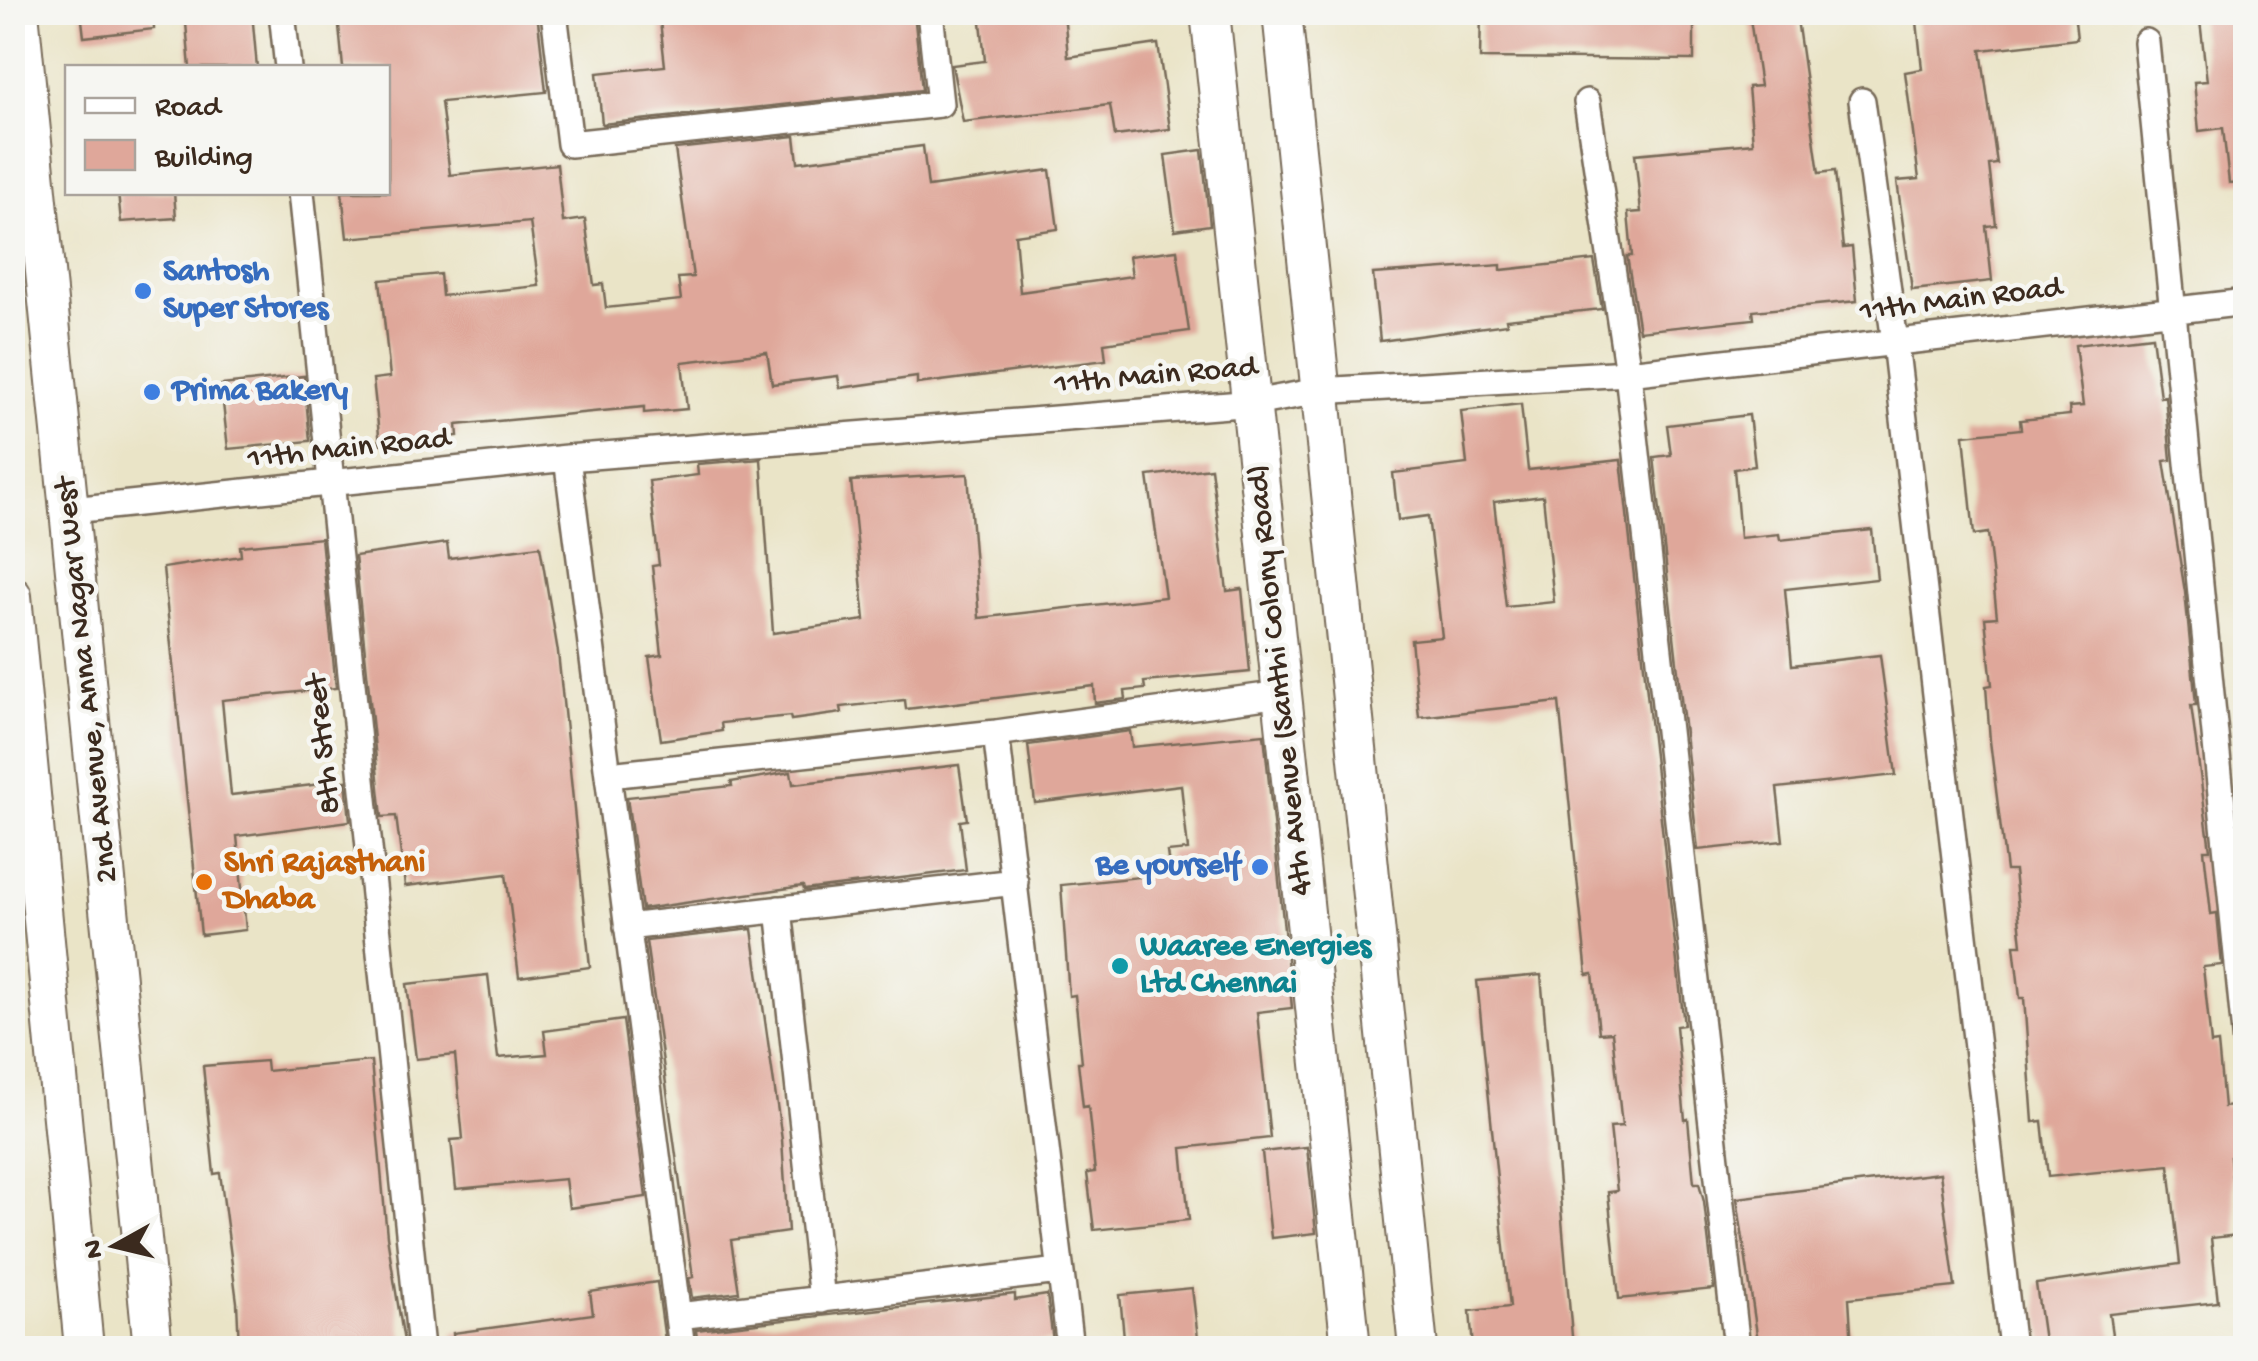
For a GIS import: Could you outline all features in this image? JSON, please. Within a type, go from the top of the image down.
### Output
[{"type":"street","name":"2nd Avenue, Anna Nagar West","points":[[19,12],[72,510],[153,1348]]},
{"type":"street","points":[[282,12],[288,65]]},
{"type":"street","points":[[554,12],[570,144],[940,104],[930,12]]},
{"type":"street","name":"4th Avenue (Santhi Colony Road)","points":[[1210,12],[1351,1348]]},
{"type":"street","name":"4th Avenue (Santhi Colony Road)","points":[[1282,12],[1418,1348]]},
{"type":"street","points":[[2146,42],[2246,1045]]},
{"type":"street","points":[[1862,101],[1895,342],[2012,1348]]},
{"type":"street","points":[[1587,102],[1628,373],[1738,1348]]},
{"type":"street","name":"8th Street","points":[[301,195],[421,1348]]},
{"type":"street","name":"11th Main Road","points":[[72,510],[332,486],[567,458],[1254,403],[1319,391],[1628,373],[2246,302]]},
{"type":"street","points":[[567,458],[682,1348]]},
{"type":"street","name":"2nd Avenue, Anna Nagar West","points":[[12,596],[84,1348]]},
{"type":"street","points":[[609,775],[996,733],[1280,694]]},
{"type":"street","points":[[996,733],[1070,1348]]},
{"type":"street","points":[[627,927],[1015,882]]},
{"type":"street","points":[[779,910],[822,1300]]},
{"type":"street","points":[[678,1316],[1059,1271]]},
{"type":"building","points":[[81,12],[153,12],[154,29],[84,37]]},
{"type":"building","points":[[185,12],[252,12],[257,65],[190,65]]},
{"type":"building","points":[[537,12],[546,92],[441,102],[450,175],[557,164],[563,222],[585,219],[594,285],[603,284],[606,308],[681,300],[678,278],[693,277],[675,149],[795,136],[798,162],[923,146],[928,187],[1050,170],[1058,229],[1015,235],[1020,292],[1132,276],[1129,256],[1177,250],[1189,331],[1104,343],[1106,360],[917,384],[917,377],[840,388],[838,376],[772,384],[767,352],[682,362],[687,409],[644,413],[644,407],[457,425],[458,436],[380,444],[373,379],[390,377],[380,280],[440,274],[442,296],[539,286],[530,222],[347,238],[342,195],[390,195],[390,65],[343,65],[338,15]]},
{"type":"building","points":[[659,12],[914,12],[922,90],[602,124],[597,73],[665,66]]},
{"type":"building","points":[[980,12],[1064,12],[1068,57],[1158,44],[1170,129],[1115,136],[1110,105],[963,122],[952,65],[985,61]]},
{"type":"building","points":[[1481,12],[1694,12],[1694,60],[1480,58]]},
{"type":"building","points":[[1749,12],[1796,12],[1819,173],[1835,171],[1843,248],[1852,247],[1857,301],[1753,311],[1754,319],[1639,331],[1627,256],[1632,256],[1628,213],[1641,212],[1635,154],[1753,143],[1748,87],[1760,86]]},
{"type":"building","points":[[1916,12],[2074,12],[2077,39],[1981,50],[1997,164],[1989,165],[1996,225],[1986,226],[1992,281],[1912,290],[1897,181],[1919,179],[1905,72],[1922,69]]},
{"type":"building","points":[[2199,12],[2246,12],[2246,182],[2229,183],[2223,128],[2199,131],[2194,82],[2207,81]]},
{"type":"building","points":[[1202,150],[1210,225],[1175,230],[1165,155]]},
{"type":"building","points":[[118,195],[174,195],[176,218],[121,222]]},
{"type":"building","points":[[1594,260],[1602,309],[1506,319],[1507,324],[1380,341],[1373,274],[1501,265],[1501,270]]},
{"type":"building","points":[[2152,336],[2160,397],[2165,396],[2171,460],[2164,461],[2185,592],[2196,705],[2191,705],[2210,850],[2204,850],[2211,914],[2217,913],[2222,965],[2203,967],[2211,1044],[2218,1043],[2224,1107],[2244,1105],[2246,1123],[2246,1155],[2230,1157],[2238,1235],[2211,1238],[2218,1302],[2109,1314],[2114,1348],[2045,1348],[2036,1284],[2180,1264],[2169,1165],[2048,1177],[2042,1121],[2033,1122],[2024,998],[2020,998],[2014,945],[2022,945],[2014,871],[2006,871],[1986,686],[1992,685],[1985,618],[1997,617],[1988,533],[1974,535],[1964,435],[2021,429],[2020,420],[2070,415],[2069,407],[2083,406],[2075,345]]},
{"type":"building","points":[[304,376],[310,441],[228,449],[221,385]]},
{"type":"building","points":[[1521,404],[1528,470],[1621,460],[1684,1025],[1676,1026],[1685,1120],[1688,1119],[1694,1183],[1699,1183],[1704,1202],[1714,1289],[1619,1299],[1608,1192],[1617,1191],[1610,1127],[1622,1126],[1612,1032],[1599,1033],[1593,974],[1587,975],[1559,702],[1419,717],[1411,640],[1442,637],[1428,516],[1398,520],[1393,473],[1467,464],[1461,411]],"holes":[[[1543,496],[1554,602],[1506,607],[1494,502]]]},
{"type":"building","points":[[1749,415],[1755,466],[1734,469],[1740,538],[1779,534],[1780,540],[1872,530],[1877,579],[1785,589],[1792,665],[1880,655],[1896,775],[1777,788],[1783,841],[1698,850],[1654,457],[1671,455],[1667,425]]},
{"type":"building","points":[[761,459],[773,633],[865,620],[851,481],[968,474],[979,618],[1165,597],[1148,476],[1211,468],[1227,591],[1242,589],[1250,672],[1144,682],[1145,689],[1125,691],[1126,699],[1095,703],[1094,686],[906,709],[905,700],[841,707],[842,713],[791,720],[790,716],[721,723],[722,731],[661,740],[649,657],[662,655],[652,566],[659,565],[649,481],[698,475],[697,464]]},
{"type":"building","points":[[321,538],[336,688],[222,700],[231,795],[346,781],[350,821],[237,836],[246,930],[201,935],[163,568],[241,556],[240,546]]},
{"type":"building","points":[[447,543],[449,558],[540,546],[558,652],[590,967],[519,977],[506,874],[405,886],[396,816],[382,817],[355,556]]},
{"type":"building","points":[[1130,731],[1132,747],[1264,734],[1292,1008],[1257,1012],[1270,1138],[1182,1148],[1189,1220],[1094,1230],[1087,1173],[1095,1172],[1088,1106],[1083,1107],[1075,995],[1069,996],[1061,885],[1170,874],[1167,852],[1188,850],[1181,785],[1035,803],[1028,745]]},
{"type":"building","points":[[959,765],[967,820],[960,821],[966,870],[804,890],[803,886],[642,909],[627,797],[732,786],[731,782],[791,772],[793,784]]},
{"type":"building","points":[[752,929],[782,1140],[788,1232],[731,1240],[739,1292],[692,1298],[689,1278],[693,1277],[646,941]]},
{"type":"building","points":[[488,975],[498,1058],[547,1054],[544,1031],[623,1020],[646,1197],[569,1208],[565,1179],[456,1189],[451,1140],[463,1139],[455,1055],[416,1059],[407,984]]},
{"type":"building","points":[[1541,975],[1573,1348],[1473,1348],[1470,1311],[1510,1307],[1477,981]]},
{"type":"building","points":[[266,1061],[267,1071],[371,1061],[387,1236],[405,1348],[239,1348],[237,1302],[220,1173],[214,1174],[203,1066]]},
{"type":"building","points":[[1307,1147],[1316,1233],[1271,1238],[1262,1152]]},
{"type":"building","points":[[1940,1173],[1955,1287],[1849,1298],[1852,1348],[1759,1348],[1737,1198]]},
{"type":"building","points":[[657,1282],[666,1348],[454,1348],[453,1333],[593,1314],[590,1292]]},
{"type":"building","points":[[1192,1288],[1199,1346],[1125,1348],[1120,1295]]},
{"type":"building","points":[[1015,1294],[1015,1300],[1047,1295],[1053,1341],[974,1348],[698,1348],[696,1330]]},
{"type":"place","name":"Santosh Super Stores","points":[[143,291]]},
{"type":"place","name":"Prima Bakery","points":[[152,392]]},
{"type":"place","name":"Be yourself","points":[[1260,867]]},
{"type":"place","name":"Shri Rajasthani Dhaba","points":[[204,882]]},
{"type":"place","name":"Waaree Energies Ltd Chennai","points":[[1120,966]]}]
